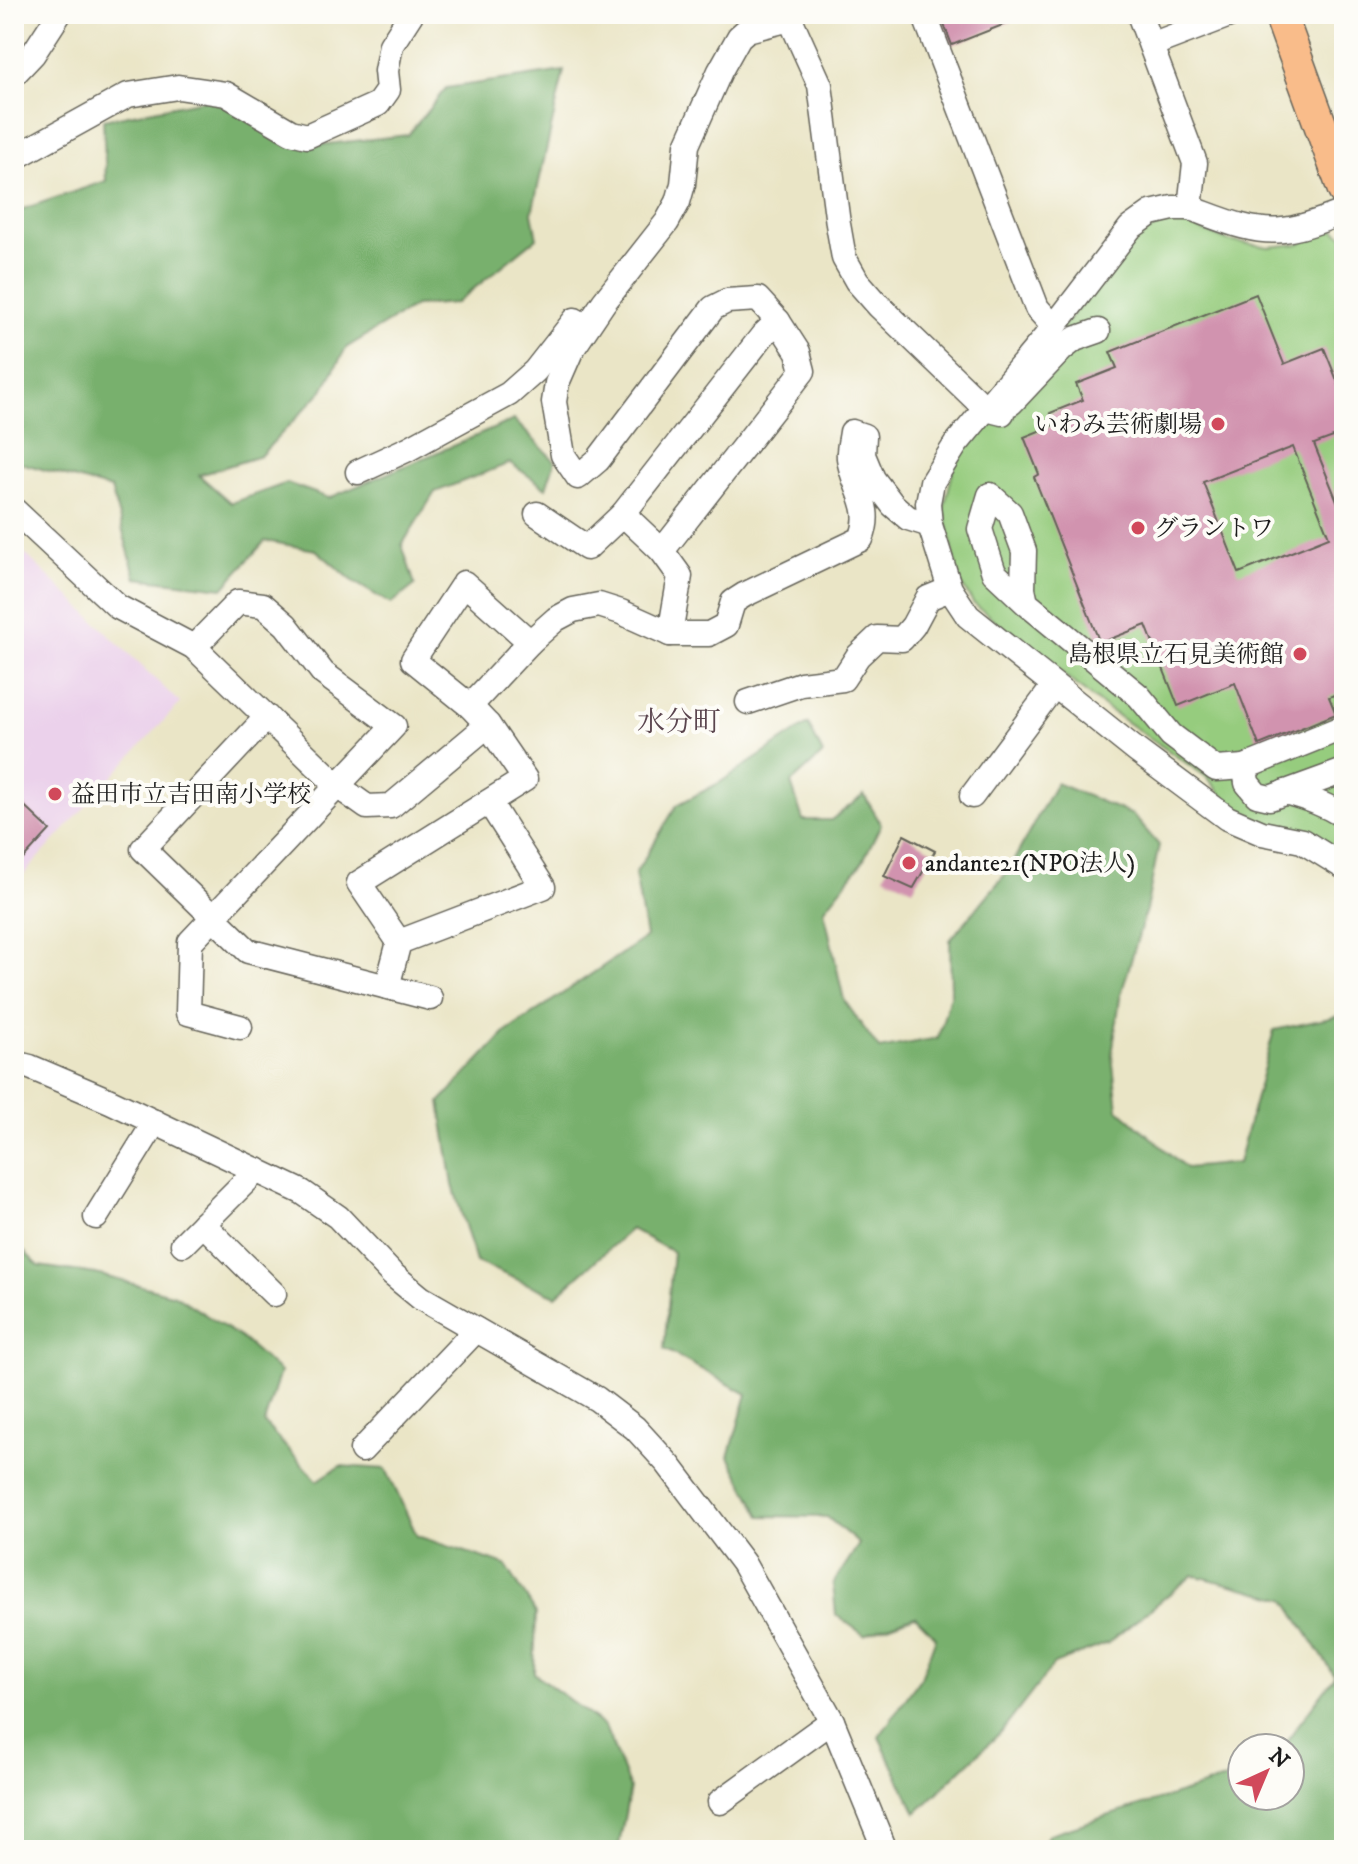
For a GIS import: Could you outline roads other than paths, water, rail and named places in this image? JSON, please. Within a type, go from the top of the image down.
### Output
[{"type":"main road","points":[[1280,14],[1344,190]]},
{"type":"street","points":[[14,74],[33,54],[59,14]]},
{"type":"street","points":[[14,158],[128,95],[178,87],[226,94],[291,132],[307,136],[378,104],[388,90],[386,71],[391,45],[411,14]]},
{"type":"street","points":[[924,14],[1037,308],[1054,327]]},
{"type":"street","points":[[1139,14],[1195,163],[1190,208]]},
{"type":"street","points":[[1151,45],[1232,14]]},
{"type":"street","points":[[662,551],[803,371],[798,352],[778,321],[758,299],[727,301],[713,308],[598,460],[578,477],[563,455],[554,402],[557,383],[571,351],[604,302],[667,222],[678,202],[687,145],[720,71],[739,37],[747,30],[789,17],[820,85],[844,258],[857,281],[879,306],[986,409],[1002,413],[1004,406],[1011,403],[1062,349],[1075,339],[1098,331]]},
{"type":"street","points":[[1344,212],[1280,231],[1242,225],[1190,208],[1151,213],[1130,228],[1054,327],[956,444],[932,482],[928,503],[930,525],[950,589],[968,616],[1227,818],[1262,833],[1302,841],[1344,867]]},
{"type":"street","points":[[358,472],[408,449],[509,394],[535,371],[589,306],[604,302]]},
{"type":"street","points":[[537,514],[587,548],[623,514],[763,335],[778,321]]},
{"type":"street","points":[[470,706],[530,642],[556,619],[573,610],[599,605],[670,634],[709,634],[726,625],[733,602],[744,595],[861,539],[866,528],[866,512],[849,458],[852,432],[864,436],[863,455],[873,479],[893,505],[908,518],[930,525]]},
{"type":"street","points":[[14,510],[118,607],[194,647],[339,787],[367,807],[391,806],[488,725]]},
{"type":"street","points":[[623,514],[662,551],[680,576],[670,634]]},
{"type":"street","points":[[387,987],[399,942],[359,883],[525,779],[488,725],[470,706],[413,660],[464,583],[530,642]]},
{"type":"street","points":[[748,702],[801,684],[843,679],[858,656],[877,638],[902,639],[928,598],[950,589]]},
{"type":"street","points":[[194,647],[238,602],[263,605],[286,625],[323,673],[394,726],[190,942],[188,1013],[240,1027]]},
{"type":"street","points":[[1026,603],[1139,696],[1171,735],[1216,769],[1245,767],[1344,727]]},
{"type":"street","points":[[972,796],[1054,686]]},
{"type":"street","points":[[267,717],[143,849],[248,951],[430,998]]},
{"type":"street","points":[[1245,767],[1247,783],[1257,795],[1270,798],[1344,771]]},
{"type":"street","points":[[1285,792],[1311,799],[1344,816]]},
{"type":"street","points":[[399,942],[543,887],[489,802]]},
{"type":"street","points":[[14,1063],[110,1101],[302,1192],[338,1217],[421,1298],[597,1399],[635,1428],[660,1455],[743,1563],[832,1721],[885,1850]]},
{"type":"street","points":[[96,1217],[155,1122]]},
{"type":"street","points":[[183,1244],[257,1170]]},
{"type":"street","points":[[203,1224],[274,1294]]},
{"type":"street","points":[[362,1450],[476,1330]]},
{"type":"street","points":[[720,1802],[832,1721]]},
{"type":"place","name":"いわみ芸術劇場","points":[[1218,424]]},
{"type":"place","name":"グラントワ","points":[[1138,528]]},
{"type":"place","name":"島根県立石見美術館","points":[[1300,654]]},
{"type":"place","name":"益田市立吉田南小学校","points":[[55,794]]},
{"type":"place","name":"andante21(NPO法人)","points":[[909,863]]},
{"type":"district","name":"水分町","points":[[679,721]]}]
